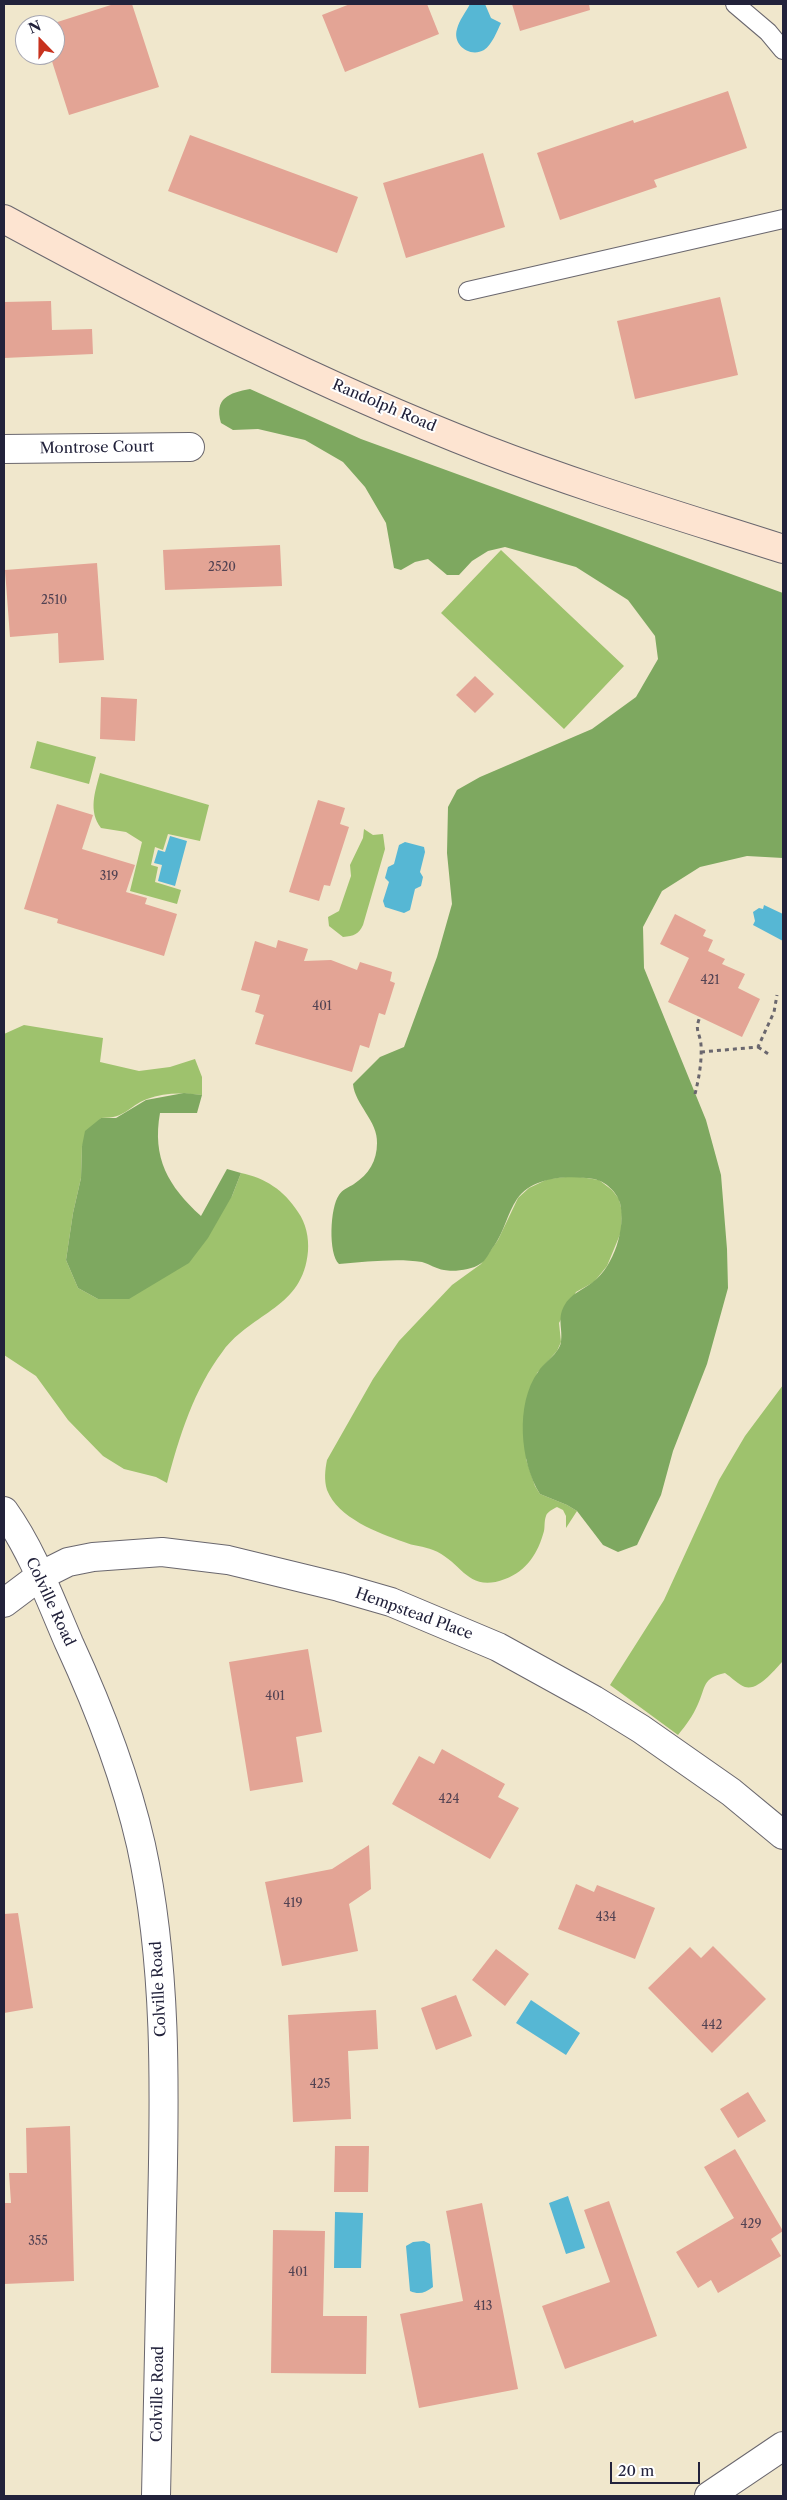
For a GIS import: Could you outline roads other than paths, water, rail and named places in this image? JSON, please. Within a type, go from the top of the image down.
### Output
[{"type":"main road","name":"Randolph Road","points":[[4,219],[165,303],[345,390],[475,445],[625,500],[783,549]]},
{"type":"street","name":"Montrose Court","points":[[4,449],[190,447]]},
{"type":"street","name":"Colville Road","points":[[4,1511],[40,1576],[102,1717],[130,1802],[141,1845],[156,1933],[160,1978],[164,2139],[156,2496]]},
{"type":"street","name":"Hempstead Place","points":[[4,1603],[40,1576],[68,1562],[93,1557],[174,1552],[228,1560],[391,1602],[498,1646],[594,1700],[641,1728],[716,1782],[783,1835]]},
{"type":"street","points":[[709,2496],[783,2446]]},
{"type":"lane","points":[[735,4],[768,32],[783,50]]},
{"type":"lane","points":[[468,291],[783,219]]},
{"type":"water","points":[[470,4],[485,4],[491,18],[501,23],[489,45],[479,52],[468,51],[463,48],[456,35],[459,22]]},
{"type":"water","points":[[170,836],[187,841],[175,886],[158,881],[162,865],[154,863],[158,850],[165,852]]},
{"type":"water","points":[[405,842],[424,847],[425,852],[420,872],[423,877],[421,886],[415,889],[410,910],[404,913],[385,907],[383,901],[389,882],[385,878],[388,867],[394,864],[399,845]]},
{"type":"water","points":[[764,905],[783,914],[783,941],[753,925],[755,921],[753,912],[759,908],[763,909]]},
{"type":"water","points":[[531,2000],[580,2033],[566,2055],[516,2023]]},
{"type":"water","points":[[568,2196],[585,2248],[566,2254],[549,2203]]},
{"type":"water","points":[[335,2212],[363,2213],[361,2268],[334,2268]]},
{"type":"water","points":[[424,2241],[430,2244],[433,2287],[425,2292],[416,2293],[410,2291],[406,2246],[413,2242]]}]
